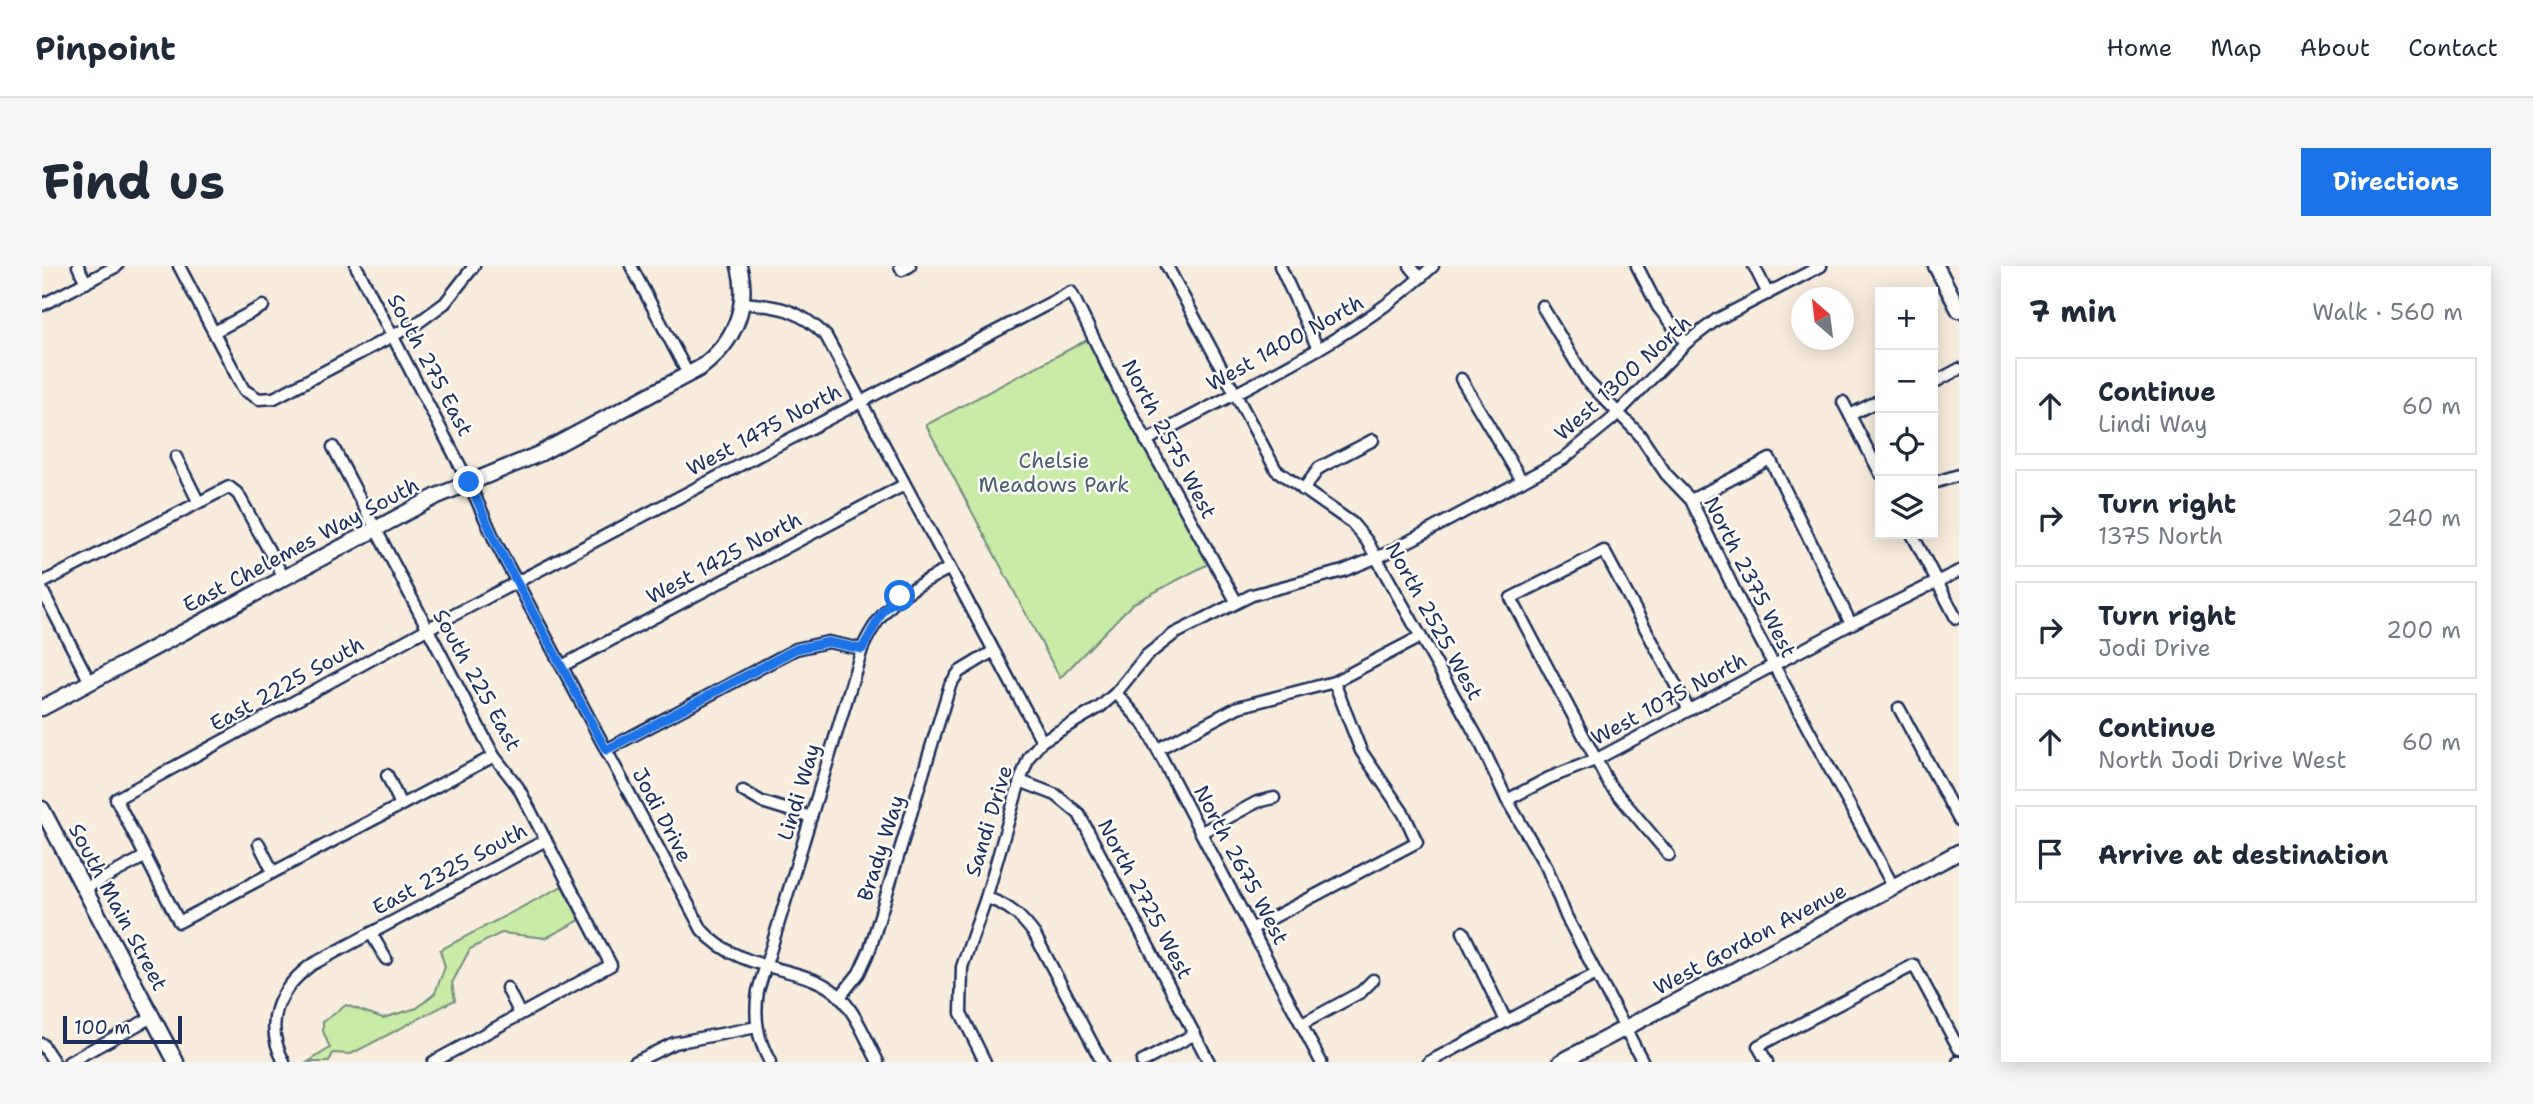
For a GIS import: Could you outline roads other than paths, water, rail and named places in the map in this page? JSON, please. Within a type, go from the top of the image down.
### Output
[{"type":"street","points":[[78,266],[86,283]]},
{"type":"street","points":[[42,305],[117,266]]},
{"type":"street","points":[[179,266],[244,390],[259,399],[274,398],[419,322],[444,303],[474,266]]},
{"type":"street","name":"South 275 East","points":[[356,266],[469,482],[496,543]]},
{"type":"street","points":[[631,266],[688,374]]},
{"type":"street","points":[[739,266],[742,303],[780,307],[808,318],[826,336],[992,652],[1042,741]]},
{"type":"street","name":"North 2525 West","points":[[1167,266],[1276,470],[1352,523],[1376,558],[1480,742],[1507,800],[1547,868],[1566,916],[1643,1062]]},
{"type":"street","points":[[1280,266],[1318,349]]},
{"type":"street","points":[[1410,266],[1420,278]]},
{"type":"street","name":"West 1400 North","points":[[1146,440],[1318,349],[1374,316],[1433,266]]},
{"type":"street","points":[[1637,266],[1658,307],[1686,343]]},
{"type":"street","points":[[1754,266],[1768,294]]},
{"type":"street","name":"West 1300 North","points":[[1042,741],[1089,715],[1116,693],[1160,644],[1236,601],[1267,590],[1343,571],[1376,558],[1522,481],[1586,443],[1686,343],[1716,320],[1821,266]]},
{"type":"street","points":[[1936,266],[1959,310]]},
{"type":"street","name":"West 1475 North","points":[[476,604],[1071,292]]},
{"type":"street","name":"North 2575 West","points":[[1071,292],[1146,440],[1236,601]]},
{"type":"street","name":"East Chelemes Way South","points":[[42,708],[437,496],[560,443],[688,374],[723,348],[733,333],[742,303]]},
{"type":"street","points":[[214,332],[262,306]]},
{"type":"street","name":"North 2375 West","points":[[1542,306],[1587,381],[1639,434],[1666,474],[1691,500],[1774,666],[1893,887]]},
{"type":"street","points":[[1938,379],[1959,369]]},
{"type":"street","points":[[1461,379],[1487,425],[1508,452],[1522,481]]},
{"type":"street","points":[[1843,402],[1875,462]]},
{"type":"street","points":[[1850,415],[1864,405],[1875,402]]},
{"type":"street","points":[[1303,490],[1320,468],[1373,440]]},
{"type":"street","name":"South 225 East","points":[[333,447],[494,756],[518,787],[611,965],[520,1014]]},
{"type":"street","points":[[176,457],[198,501]]},
{"type":"street","points":[[1691,500],[1770,459],[1852,624]]},
{"type":"street","points":[[1938,481],[1959,475]]},
{"type":"street","name":"West 1425 North","points":[[562,666],[904,485]]},
{"type":"street","points":[[42,583],[229,487],[238,494],[284,578]]},
{"type":"street","points":[[1915,539],[1956,618]]},
{"type":"street","name":"Jodi Drive","points":[[496,543],[702,930],[725,951],[821,983],[840,997]]},
{"type":"street","points":[[1669,855],[1614,792],[1511,598],[1604,551],[1689,710]]},
{"type":"street","name":"Lindi Way","points":[[770,1062],[757,1027],[755,1012],[765,966],[862,649],[883,611],[915,586],[948,569]]},
{"type":"street","name":"West 1075 North","points":[[1507,800],[1549,778],[1595,760],[1852,624],[1959,571]]},
{"type":"street","points":[[42,590],[90,682]]},
{"type":"street","name":"East 2225 South","points":[[146,856],[116,799],[476,604]]},
{"type":"street","points":[[1158,750],[1238,706],[1334,682],[1420,637]]},
{"type":"street","points":[[606,750],[796,649],[828,642],[862,649]]},
{"type":"street","name":"Brady Way","points":[[840,997],[859,973],[870,949],[950,685],[959,672],[992,652]]},
{"type":"street","points":[[1253,928],[1417,842],[1404,814],[1361,751],[1334,682]]},
{"type":"street","name":"North 2675 West","points":[[1116,693],[1139,717],[1158,750],[1321,1062]]},
{"type":"street","points":[[1899,709],[1959,820]]},
{"type":"street","name":"Sandi Drive","points":[[985,1062],[961,1013],[959,995],[962,967],[986,898],[1020,781],[1029,757],[1042,741]]},
{"type":"street","points":[[84,889],[146,856],[179,922],[494,756]]},
{"type":"street","points":[[387,775],[401,805]]},
{"type":"street","name":"North 2725 West","points":[[1020,781],[1056,795],[1079,814],[1209,1062]]},
{"type":"street","points":[[743,792],[762,802],[811,817]]},
{"type":"street","points":[[1202,831],[1257,802],[1275,798]]},
{"type":"street","name":"South Main Street","points":[[42,809],[176,1062]]},
{"type":"street","name":"East 2325 South","points":[[284,1062],[275,1046],[273,1022],[279,1000],[291,980],[311,965],[546,839]]},
{"type":"street","points":[[259,844],[273,872]]},
{"type":"street","name":"West Gordon Avenue","points":[[1561,1062],[1959,852]]},
{"type":"street","points":[[986,898],[1006,905],[1024,919],[1102,1062]]},
{"type":"street","points":[[1463,932],[1506,1021]]},
{"type":"street","name":"East 2325 South","points":[[371,933],[386,959]]},
{"type":"street","points":[[1767,1062],[1758,1046],[1914,965],[1959,1049]]},
{"type":"street","points":[[1429,1062],[1595,974]]},
{"type":"street","points":[[1302,1024],[1361,992],[1373,980]]},
{"type":"street","points":[[433,1062],[520,1014],[507,988]]},
{"type":"street","points":[[840,997],[878,1062]]},
{"type":"street","points":[[69,1062],[152,1017]]},
{"type":"street","points":[[635,1062],[674,1043],[757,1027]]},
{"type":"street","points":[[1142,1062],[1195,1034]]},
{"type":"street","points":[[42,1044],[54,1062]]},
{"type":"park label","name":"Chelsie Meadows Park","points":[[1054,473]]}]
